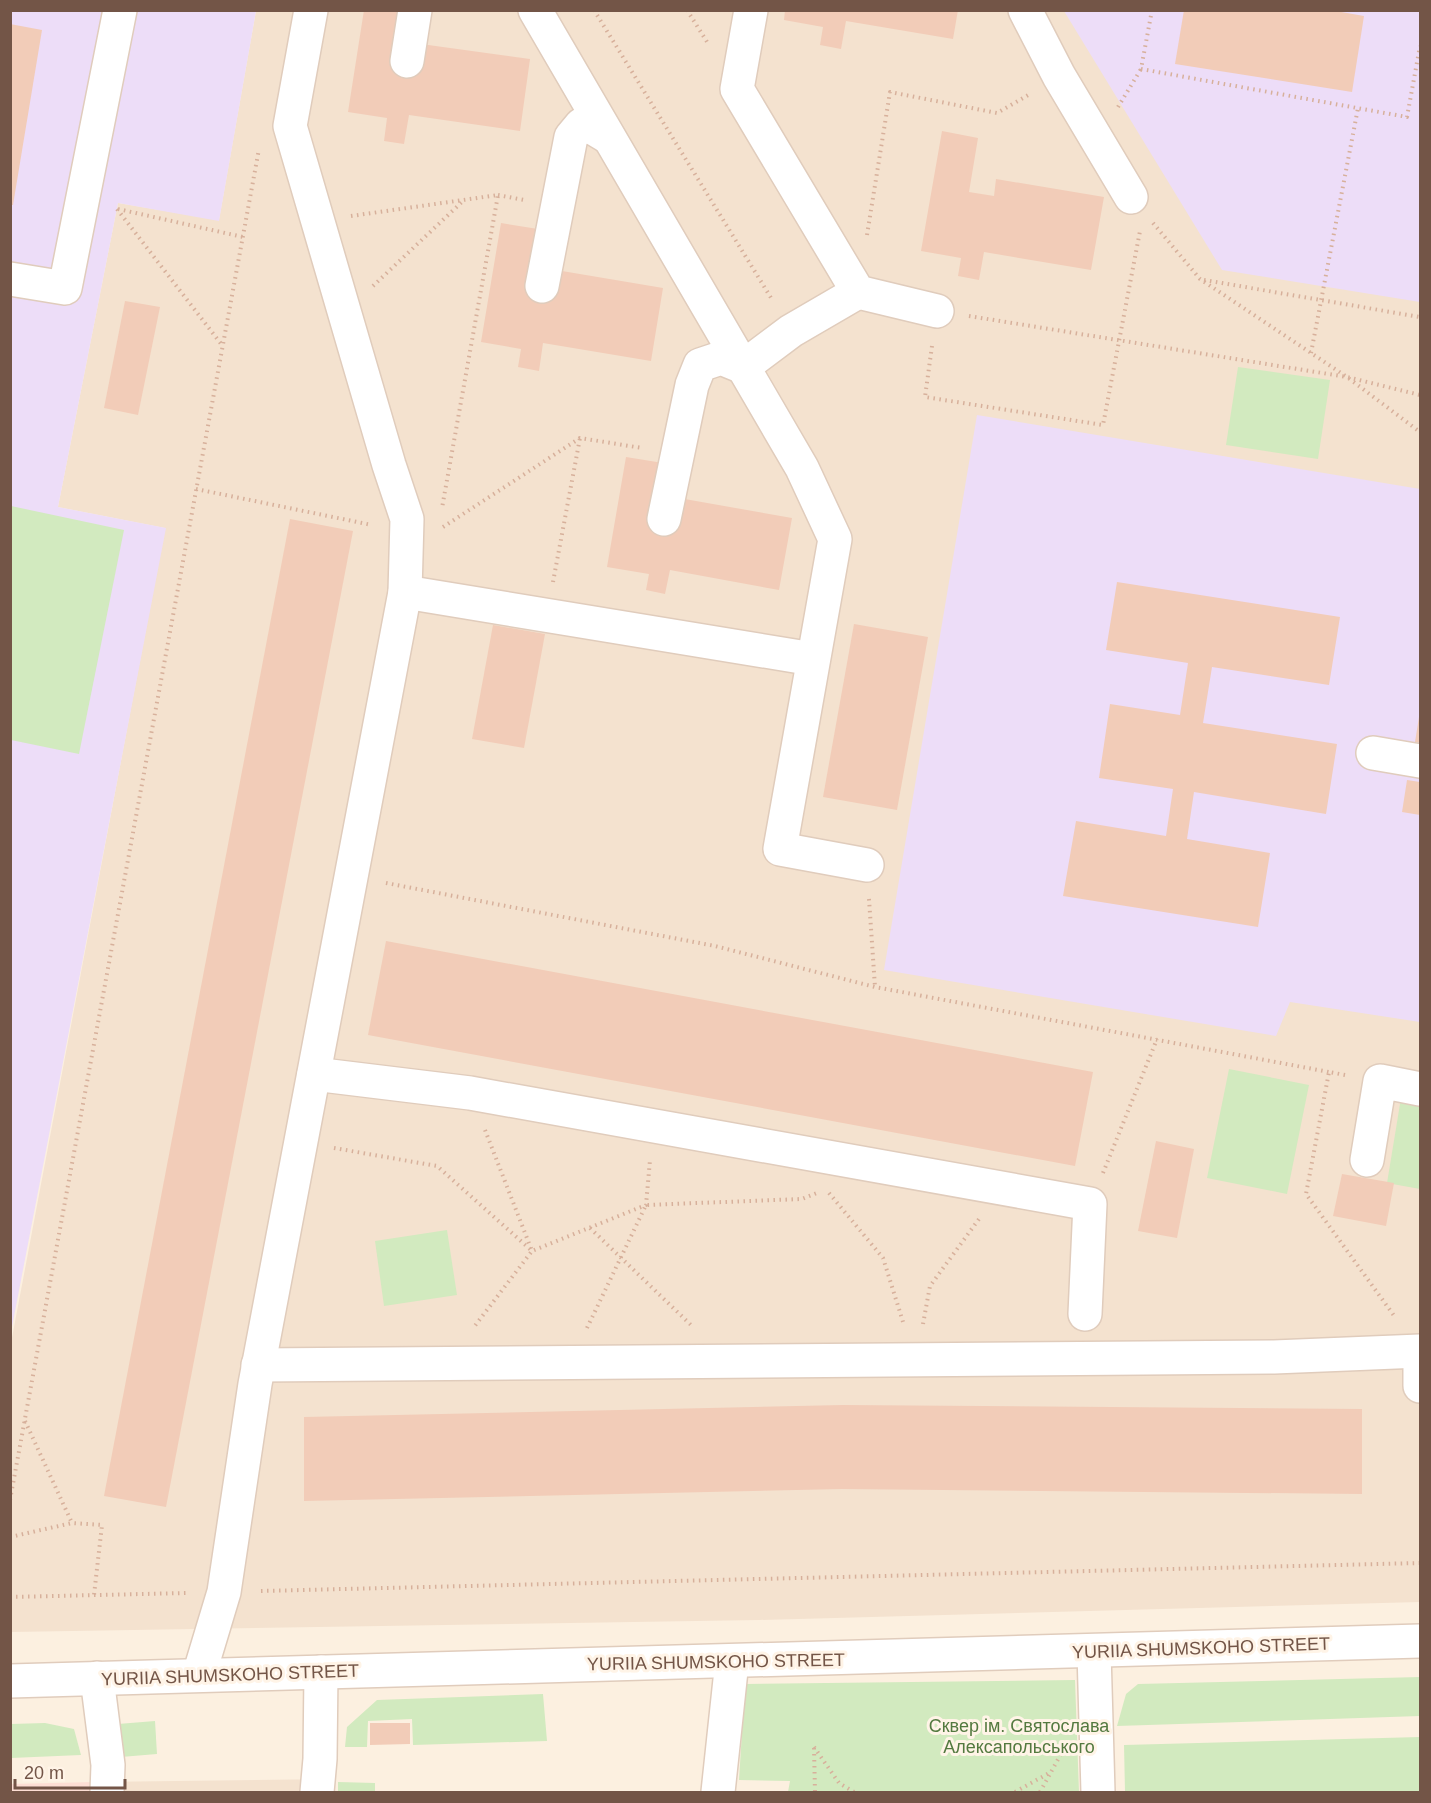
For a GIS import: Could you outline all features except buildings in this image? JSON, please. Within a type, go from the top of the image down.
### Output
[{"type":"street","points":[[10,279],[65,288],[120,10]]},
{"type":"street","points":[[199,1675],[224,1592],[258,1365],[405,592],[407,519],[388,465],[290,126],[311,10]]},
{"type":"street","points":[[407,61],[415,10]]},
{"type":"street","points":[[535,10],[802,468],[835,539],[780,849],[867,865]]},
{"type":"street","points":[[751,10],[737,89],[858,292]]},
{"type":"street","points":[[1025,10],[1059,76],[1137,205]]},
{"type":"street","points":[[542,286],[571,136],[582,125],[594,128],[608,137]]},
{"type":"street","points":[[743,368],[791,331],[858,292],[937,311]]},
{"type":"street","points":[[664,519],[692,385],[700,365],[721,358],[743,368]]},
{"type":"street","points":[[405,592],[813,659]]},
{"type":"street","points":[[1373,753],[1420,761]]},
{"type":"street","points":[[314,1074],[470,1093],[1090,1204],[1085,1314]]},
{"type":"street","points":[[1366,1160],[1380,1081],[1420,1089]]},
{"type":"street","points":[[258,1365],[1274,1357],[1420,1351],[1420,1386]]},
{"type":"street","name":"YURIIA SHUMSKOHO STREET","points":[[10,1681],[1420,1641]]},
{"type":"street","points":[[1094,1652],[1098,1792]]},
{"type":"street","points":[[718,1792],[732,1661]]},
{"type":"street","points":[[317,1792],[320,1760],[321,1672]]},
{"type":"street","points":[[98,1678],[108,1765],[107,1792]]},
{"type":"path","points":[[594,10],[791,331]]},
{"type":"path","points":[[1152,10],[1141,69],[1407,117],[1420,46]]},
{"type":"path","points":[[858,292],[890,92],[997,113],[1059,76]]},
{"type":"path","points":[[1311,353],[1358,108]]},
{"type":"path","points":[[10,1500],[260,146]]},
{"type":"path","points":[[317,220],[498,195],[437,530],[580,438],[677,453]]},
{"type":"path","points":[[82,200],[243,237]]},
{"type":"path","points":[[345,313],[464,200]]},
{"type":"path","points":[[1137,205],[1200,279],[1347,377],[1420,432]]},
{"type":"path","points":[[1137,205],[1119,341],[1103,425],[925,397],[937,311],[1119,341],[1347,377],[1420,395]]},
{"type":"path","points":[[117,209],[223,346]]},
{"type":"path","points":[[1200,279],[1420,316]]},
{"type":"path","points":[[547,616],[580,438]]},
{"type":"path","points":[[196,489],[407,532]]},
{"type":"path","points":[[867,865],[875,987]]},
{"type":"path","points":[[351,876],[715,946],[875,987],[1380,1081]]},
{"type":"path","points":[[1090,1204],[1158,1040]]},
{"type":"path","points":[[1329,1072],[1306,1194],[1420,1351]]},
{"type":"path","points":[[470,1093],[532,1251]]},
{"type":"path","points":[[570,1363],[646,1205],[653,1126]]},
{"type":"path","points":[[300,1143],[437,1166],[532,1251]]},
{"type":"path","points":[[446,1364],[532,1251],[646,1205],[802,1199],[826,1189],[883,1258],[915,1360]]},
{"type":"path","points":[[915,1360],[930,1286],[980,1218],[1022,1193]]},
{"type":"path","points":[[591,1228],[693,1326],[696,1362]]},
{"type":"path","points":[[25,1420],[72,1523]]},
{"type":"path","points":[[10,1537],[72,1523],[102,1525],[94,1595]]},
{"type":"path","points":[[10,1597],[1420,1563]]},
{"type":"path","points":[[815,1792],[814,1747],[839,1783],[854,1792]]},
{"type":"path","points":[[1040,1792],[1062,1751]]},
{"type":"path","points":[[1015,1792],[1051,1772]]},
{"type":"shaded area","points":[[11,11],[256,11],[219,221],[118,203],[58,507],[166,528],[11,1332]]},
{"type":"shaded area","points":[[256,11],[1420,11],[1420,1602],[759,1620],[11,1632],[11,1343],[165,528],[58,507],[118,203],[219,220]]},
{"type":"shaded area","points":[[1064,11],[1420,11],[1420,302],[1222,270]]},
{"type":"shaded area","points":[[977,415],[1420,489],[1420,1022],[1290,1002],[1276,1036],[884,970]]},
{"type":"shaded area","points":[[333,1779],[334,1792],[95,1792],[95,1782]]},
{"type":"shaded area","points":[[95,1782],[95,1792],[11,1792],[10,1784]]},
{"type":"green space","points":[[1238,367],[1330,380],[1318,459],[1226,445]]},
{"type":"green space","points":[[11,506],[124,530],[79,754],[11,740]]},
{"type":"green space","points":[[1229,1069],[1309,1085],[1287,1194],[1207,1178]]},
{"type":"green space","points":[[1401,1098],[1420,1101],[1420,1189],[1387,1183]]},
{"type":"green space","points":[[447,1230],[457,1295],[384,1306],[375,1241]]},
{"type":"green space","points":[[1420,1677],[1420,1716],[1117,1726],[1126,1694],[1138,1684]]},
{"type":"green space","name":"Сквер ім. Святослава Алексапольського","points":[[1075,1680],[1079,1792],[788,1792],[790,1781],[739,1780],[745,1684]]},
{"type":"green space","points":[[543,1694],[547,1741],[413,1745],[412,1719],[368,1721],[367,1747],[345,1747],[347,1727],[377,1700]]},
{"type":"green space","points":[[155,1721],[157,1754],[121,1757],[118,1724]]},
{"type":"green space","points":[[45,1723],[74,1729],[81,1755],[11,1758],[11,1724]]},
{"type":"green space","points":[[1420,1737],[1420,1792],[1125,1792],[1124,1745]]},
{"type":"green space","points":[[338,1782],[375,1783],[375,1792],[338,1792]]}]
